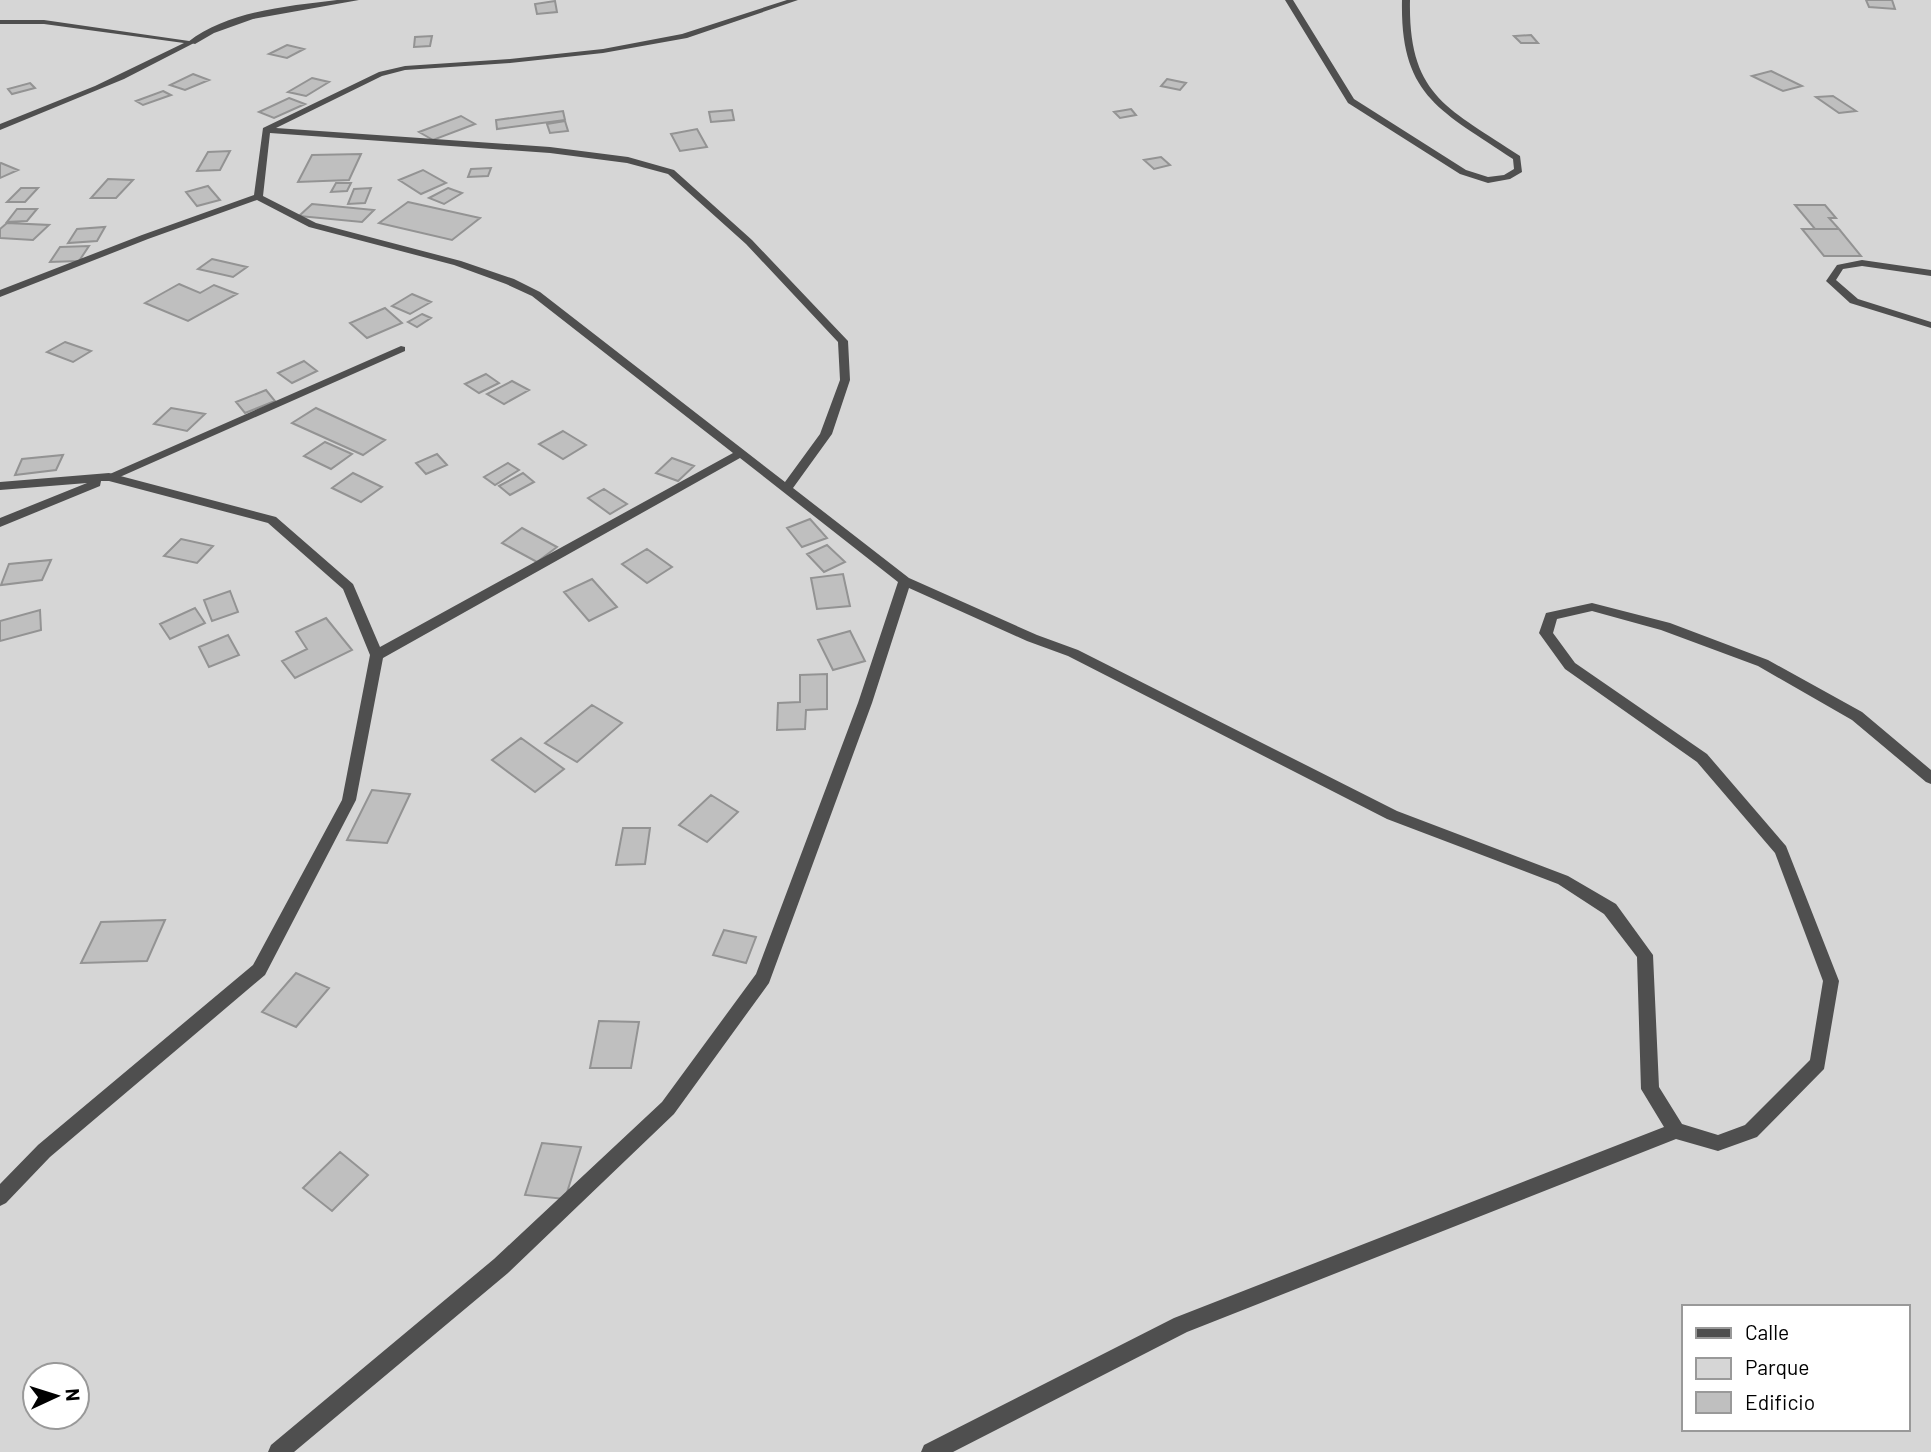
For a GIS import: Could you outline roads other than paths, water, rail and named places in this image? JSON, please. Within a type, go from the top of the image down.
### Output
[{"type":"street","points":[[0,127],[80,96],[161,59],[209,31],[252,16],[355,0]]},
{"type":"street","points":[[266,130],[379,74],[405,68],[603,51],[684,36],[794,0]]},
{"type":"street","points":[[1289,0],[1351,101],[1463,172],[1489,180],[1507,177],[1519,170],[1517,158],[1440,103],[1418,77],[1411,54],[1406,0]]},
{"type":"street","points":[[0,22],[44,22],[192,42]]},
{"type":"street","points":[[258,197],[266,130]]},
{"type":"street","points":[[266,130],[550,150],[628,160],[671,172],[749,242],[843,341],[845,380],[826,433],[786,489]]},
{"type":"street","points":[[0,294],[145,237],[258,197],[318,227],[470,265],[505,278],[536,294],[905,581],[1032,638],[1073,653],[1392,815],[1563,880],[1610,909],[1645,955],[1650,1089],[1676,1131]]},
{"type":"street","points":[[1931,273],[1862,263],[1840,267],[1831,281],[1854,301],[1931,325]]},
{"type":"street","points":[[0,523],[401,349]]},
{"type":"street","points":[[377,655],[739,454]]},
{"type":"street","points":[[0,486],[109,477],[272,520],[348,587],[377,655],[349,800],[259,970],[44,1151],[0,1197]]},
{"type":"street","points":[[278,1452],[500,1266],[668,1108],[763,978],[864,703],[905,581]]},
{"type":"street","points":[[932,1452],[1181,1325],[1676,1131],[1718,1143],[1751,1131],[1818,1064],[1831,981],[1781,850],[1702,758],[1570,666],[1546,633],[1552,616],[1592,607],[1665,625],[1763,663],[1857,716],[1931,778]]}]
